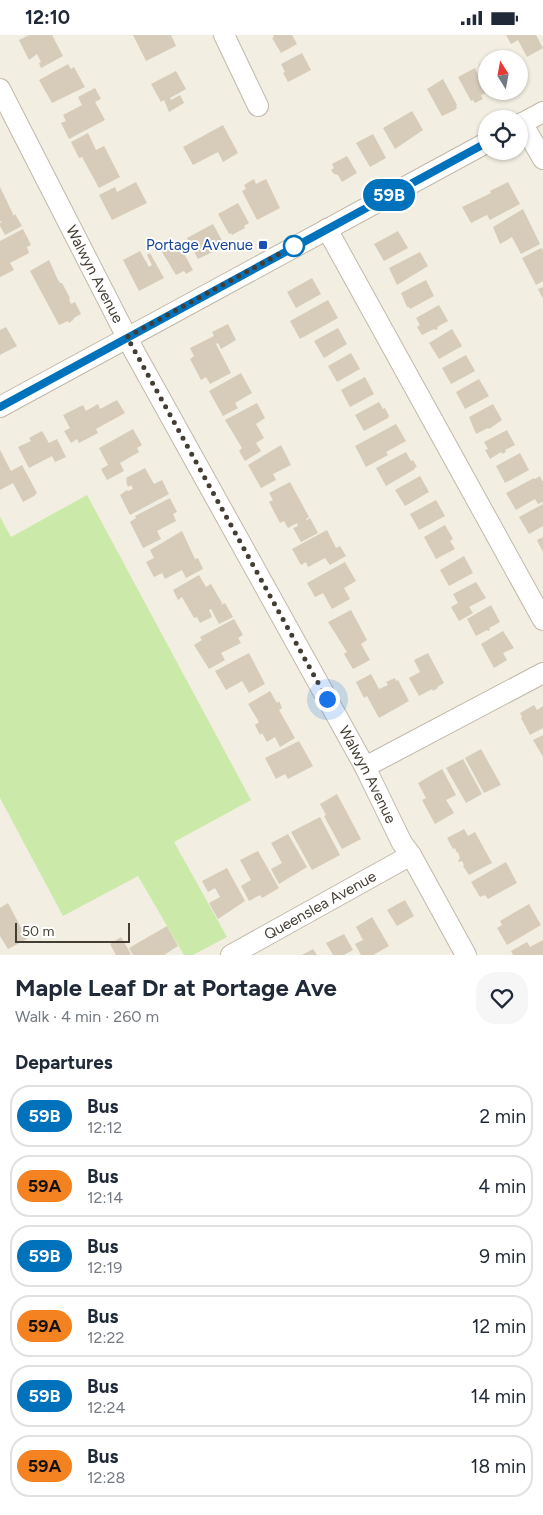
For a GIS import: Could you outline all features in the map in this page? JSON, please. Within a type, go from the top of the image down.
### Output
[{"type":"street","points":[[224,35],[258,107]]},
{"type":"street","name":"Walwyn Avenue","points":[[0,89],[127,337],[365,767],[402,843],[411,855],[466,955]]},
{"type":"street","points":[[528,120],[543,112]]},
{"type":"street","points":[[528,135],[543,159]]},
{"type":"street","points":[[0,407],[478,147]]},
{"type":"street","points":[[327,229],[543,620]]},
{"type":"street","points":[[365,767],[543,673]]},
{"type":"street","name":"Queenslea Avenue","points":[[231,955],[411,855]]},
{"type":"green space","points":[[87,495],[251,800],[174,842],[227,937],[193,955],[184,955],[138,876],[63,916],[0,798],[0,517],[11,537]]},
{"type":"building","points":[[29,35],[52,35],[63,56],[41,68],[39,63],[41,62],[37,54],[29,60],[19,40]]},
{"type":"building","points":[[133,35],[171,35],[176,46],[146,61]]},
{"type":"building","points":[[273,35],[292,35],[297,44],[281,53],[272,38],[274,37]]},
{"type":"building","points":[[506,35],[536,35],[543,48],[528,56],[528,50],[523,50],[518,40],[511,44]]},
{"type":"building","points":[[302,53],[311,70],[288,82],[281,64]]},
{"type":"building","points":[[68,64],[71,69],[74,67],[85,87],[52,103],[39,80]]},
{"type":"building","points":[[475,68],[478,75],[478,100],[481,100],[475,103],[473,100],[471,101],[458,77]]},
{"type":"building","points":[[176,71],[186,89],[170,98],[171,100],[180,95],[184,103],[169,112],[164,100],[161,102],[151,84]]},
{"type":"building","points":[[443,79],[457,108],[442,116],[427,89]]},
{"type":"building","points":[[95,88],[101,99],[95,102],[105,120],[69,139],[61,123],[66,121],[63,115],[82,105],[78,97]]},
{"type":"building","points":[[412,111],[423,130],[395,149],[383,128]]},
{"type":"building","points":[[223,125],[238,153],[223,162],[218,152],[193,165],[183,147]]},
{"type":"building","points":[[88,133],[96,150],[104,146],[120,177],[99,188],[82,157],[79,158],[71,142]]},
{"type":"building","points":[[373,134],[386,158],[370,167],[356,143]]},
{"type":"building","points":[[347,156],[357,173],[342,182],[338,175],[334,174],[331,170],[334,168],[332,164]]},
{"type":"building","points":[[254,179],[256,184],[266,179],[280,208],[257,220],[242,191],[246,189],[244,185]]},
{"type":"building","points":[[136,182],[147,203],[112,220],[99,195],[115,187],[117,192]]},
{"type":"building","points":[[508,182],[520,204],[490,220],[487,215],[471,223],[462,207],[491,193],[490,191]]},
{"type":"building","points":[[0,187],[13,214],[12,216],[15,214],[22,226],[5,235],[0,226],[2,222],[0,221]]},
{"type":"building","points":[[238,203],[249,223],[244,226],[245,228],[232,235],[231,233],[229,234],[218,214]]},
{"type":"building","points":[[523,209],[540,244],[521,254],[512,237],[500,244],[493,227]]},
{"type":"building","points":[[213,224],[225,246],[198,259],[187,238]]},
{"type":"building","points":[[23,229],[31,245],[27,247],[29,253],[10,263],[14,270],[0,277],[0,241]]},
{"type":"building","points":[[398,231],[408,248],[384,261],[374,244]]},
{"type":"building","points":[[178,243],[193,270],[186,274],[184,271],[176,275],[162,252]]},
{"type":"building","points":[[541,248],[543,250],[543,281],[536,285],[522,258]]},
{"type":"building","points":[[140,251],[149,267],[152,265],[147,255],[150,253],[164,278],[139,291],[123,260]]},
{"type":"building","points":[[420,252],[428,266],[397,285],[389,268]]},
{"type":"building","points":[[49,260],[57,278],[70,298],[71,304],[75,302],[81,314],[69,323],[68,321],[59,325],[30,271]]},
{"type":"building","points":[[312,278],[321,294],[296,308],[287,292]]},
{"type":"building","points":[[426,280],[434,296],[410,309],[407,307],[401,293]]},
{"type":"building","points":[[543,287],[543,299],[538,289]]},
{"type":"building","points":[[328,300],[338,318],[300,339],[290,321]]},
{"type":"building","points":[[439,305],[448,321],[437,327],[438,329],[422,335],[417,327],[420,325],[416,318]]},
{"type":"building","points":[[228,324],[236,340],[221,349],[218,343],[216,344],[231,373],[210,384],[206,377],[201,380],[190,359],[194,356],[190,348],[214,336],[212,332]]},
{"type":"building","points":[[6,327],[17,346],[0,355],[0,330]]},
{"type":"building","points":[[338,328],[347,344],[324,358],[314,341]]},
{"type":"building","points":[[452,329],[462,346],[439,359],[429,343]]},
{"type":"building","points":[[351,353],[360,369],[337,382],[328,366]]},
{"type":"building","points":[[466,355],[475,371],[451,384],[442,368]]},
{"type":"building","points":[[241,373],[252,393],[235,403],[238,408],[223,416],[209,391]]},
{"type":"building","points":[[365,377],[374,394],[350,407],[341,390]]},
{"type":"building","points":[[479,379],[489,396],[465,409],[456,392]]},
{"type":"building","points":[[117,400],[125,413],[96,429],[98,433],[79,443],[77,439],[71,443],[64,431],[70,428],[63,415],[83,405],[86,411],[98,404],[100,409]]},
{"type":"building","points":[[379,402],[383,409],[385,408],[389,416],[388,418],[364,431],[355,415]]},
{"type":"building","points":[[257,403],[265,418],[256,424],[264,438],[256,443],[261,451],[245,461],[239,451],[242,448],[225,420]]},
{"type":"building","points":[[493,404],[502,420],[489,429],[476,434],[469,417]]},
{"type":"building","points":[[396,424],[406,441],[386,452],[388,455],[366,467],[355,446]]},
{"type":"building","points":[[133,429],[142,445],[137,448],[139,452],[120,463],[124,471],[107,480],[101,469],[108,465],[99,448]]},
{"type":"building","points":[[507,430],[515,445],[505,450],[506,452],[502,454],[501,452],[490,459],[485,450],[488,449],[484,442]]},
{"type":"building","points":[[42,431],[49,443],[57,439],[66,457],[55,462],[52,456],[29,468],[18,447],[31,441],[29,438]]},
{"type":"building","points":[[281,445],[291,465],[273,474],[276,480],[261,488],[248,465]]},
{"type":"building","points":[[0,450],[11,471],[22,465],[37,493],[34,496],[23,502],[13,483],[0,490]]},
{"type":"building","points":[[406,452],[417,467],[386,486],[376,468]]},
{"type":"building","points":[[520,453],[529,470],[505,483],[496,466]]},
{"type":"building","points":[[145,468],[154,484],[162,480],[169,494],[130,515],[120,495],[127,490],[133,489],[131,485],[128,487],[126,478]]},
{"type":"building","points":[[420,476],[429,492],[405,506],[395,490]]},
{"type":"building","points":[[540,476],[543,482],[543,502],[538,504],[535,499],[516,510],[506,493]]},
{"type":"building","points":[[290,482],[309,517],[306,519],[310,518],[318,533],[301,542],[293,528],[298,526],[297,523],[288,528],[284,521],[280,523],[269,502],[273,500],[269,493]]},
{"type":"building","points":[[170,498],[177,512],[173,514],[176,521],[157,531],[161,539],[143,548],[130,522],[136,518],[135,516]]},
{"type":"building","points":[[436,500],[445,516],[419,530],[410,514]]},
{"type":"building","points":[[543,504],[543,526],[529,534],[519,517]]},
{"type":"building","points":[[445,525],[453,539],[450,541],[455,549],[436,559],[424,537]]},
{"type":"building","points":[[327,530],[336,548],[340,546],[346,556],[330,565],[325,558],[308,567],[306,562],[301,565],[292,549]]},
{"type":"building","points":[[182,531],[195,559],[198,558],[203,569],[186,578],[182,570],[165,579],[162,573],[154,577],[146,562],[154,558],[150,550]]},
{"type":"building","points":[[543,537],[543,552],[537,540]]},
{"type":"building","points":[[464,556],[473,573],[449,586],[440,570]]},
{"type":"building","points":[[345,562],[356,581],[344,588],[350,599],[332,609],[323,593],[315,597],[307,583]]},
{"type":"building","points":[[199,575],[206,587],[211,584],[222,603],[221,605],[225,603],[233,617],[219,624],[211,609],[209,610],[212,617],[200,623],[197,617],[194,618],[182,597],[178,600],[173,590]]},
{"type":"building","points":[[476,582],[486,598],[469,607],[473,613],[459,621],[451,607],[458,603],[453,594]]},
{"type":"building","points":[[491,605],[500,622],[489,628],[490,630],[476,636],[467,619]]},
{"type":"building","points":[[351,610],[367,640],[361,644],[370,660],[353,669],[344,654],[347,652],[328,622]]},
{"type":"building","points":[[234,619],[243,635],[238,638],[241,643],[221,653],[225,660],[209,669],[194,645],[202,640],[200,637]]},
{"type":"building","points":[[503,631],[514,648],[503,653],[507,660],[494,668],[481,644]]},
{"type":"building","points":[[249,653],[265,684],[249,693],[242,681],[226,690],[215,671]]},
{"type":"building","points":[[428,653],[444,683],[433,691],[432,689],[419,696],[409,678],[420,672],[414,660]]},
{"type":"building","points":[[371,674],[379,689],[388,685],[386,682],[395,678],[396,681],[398,680],[409,701],[379,718],[367,696],[364,698],[356,682]]},
{"type":"building","points":[[270,691],[277,703],[279,701],[282,708],[279,710],[295,738],[280,747],[275,737],[267,742],[262,733],[260,735],[255,725],[259,722],[248,704]]},
{"type":"building","points":[[534,705],[537,710],[543,706],[543,728],[530,735],[520,713]]},
{"type":"building","points":[[543,735],[543,757],[533,740]]},
{"type":"building","points":[[299,741],[313,766],[288,779],[285,774],[276,779],[265,758]]},
{"type":"building","points":[[481,749],[501,785],[484,793],[465,758]]},
{"type":"building","points":[[463,759],[482,794],[466,803],[446,768]]},
{"type":"building","points":[[442,769],[456,795],[446,800],[454,813],[435,824],[422,800],[426,798],[418,783]]},
{"type":"building","points":[[337,794],[361,839],[342,849],[324,816],[326,815],[320,804]]},
{"type":"building","points":[[320,817],[340,855],[312,870],[291,832]]},
{"type":"building","points":[[464,829],[468,836],[475,832],[492,863],[469,875],[462,861],[459,862],[458,860],[460,859],[458,852],[455,848],[453,849],[447,838]]},
{"type":"building","points":[[288,834],[307,867],[279,884],[271,869],[282,863],[271,843]]},
{"type":"building","points":[[258,851],[279,888],[262,898],[260,895],[249,901],[241,886],[251,880],[240,860]]},
{"type":"building","points":[[506,862],[517,883],[488,899],[485,895],[480,897],[471,882]]},
{"type":"building","points":[[227,868],[245,901],[218,919],[209,903],[220,897],[215,888],[208,892],[202,881]]},
{"type":"building","points":[[405,900],[414,916],[397,926],[387,910]]},
{"type":"building","points":[[8,903],[27,939],[8,949],[0,936],[0,908]]},
{"type":"building","points":[[529,904],[541,925],[507,945],[497,928],[502,925],[500,921]]},
{"type":"building","points":[[372,917],[389,946],[373,955],[361,955],[355,944],[363,940],[356,927]]},
{"type":"building","points":[[167,926],[178,946],[164,955],[133,955],[129,948]]},
{"type":"building","points":[[344,934],[353,950],[344,955],[333,955],[326,943]]},
{"type":"building","points":[[121,937],[131,954],[116,955],[110,944]]},
{"type":"building","points":[[543,940],[543,955],[513,955],[511,951],[527,942],[530,947]]},
{"type":"building","points":[[313,949],[317,955],[302,955]]},
{"type":"bus line","name":"59B","points":[[0,407],[478,147]]},
{"type":"place","name":"Portage Avenue","points":[[263,245]]},
{"type":"route","points":[[294,246],[127,337],[327,699]]}]
